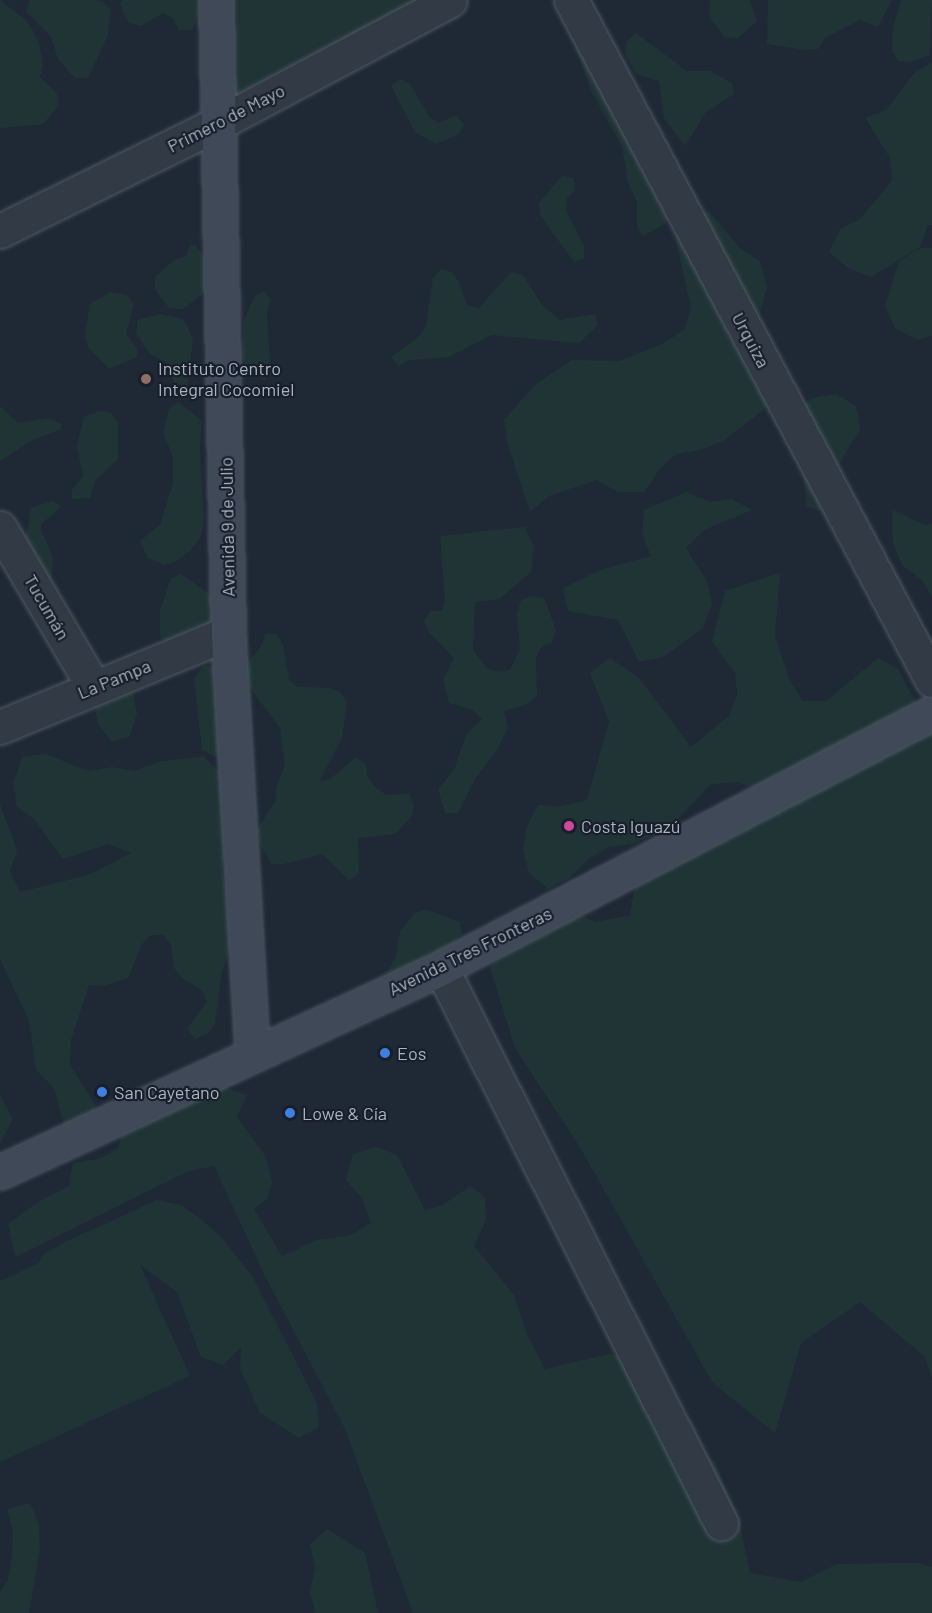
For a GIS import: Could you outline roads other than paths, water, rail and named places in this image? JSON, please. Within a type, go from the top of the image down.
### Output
[{"type":"main road","name":"Avenida 9 de Julio","points":[[216,0],[221,122],[228,633],[252,1053]]},
{"type":"main road","name":"Avenida Tres Fronteras","points":[[0,1172],[252,1053],[441,968],[932,713]]},
{"type":"street","name":"Primero de Mayo","points":[[0,231],[221,122],[450,0]]},
{"type":"street","name":"Urquiza","points":[[571,0],[932,680]]},
{"type":"street","name":"Tucumán","points":[[0,528],[93,686]]},
{"type":"street","name":"La Pampa","points":[[0,727],[93,686],[228,633]]},
{"type":"street","points":[[441,968],[721,1523]]},
{"type":"place","name":"Instituto Centro Integral Cocomiel","points":[[146,379]]},
{"type":"place","name":"Costa Iguazú","points":[[569,826]]},
{"type":"place","name":"Eos","points":[[385,1053]]},
{"type":"place","name":"San Cayetano","points":[[102,1092]]},
{"type":"place","name":"Lowe & Cía","points":[[290,1113]]}]
